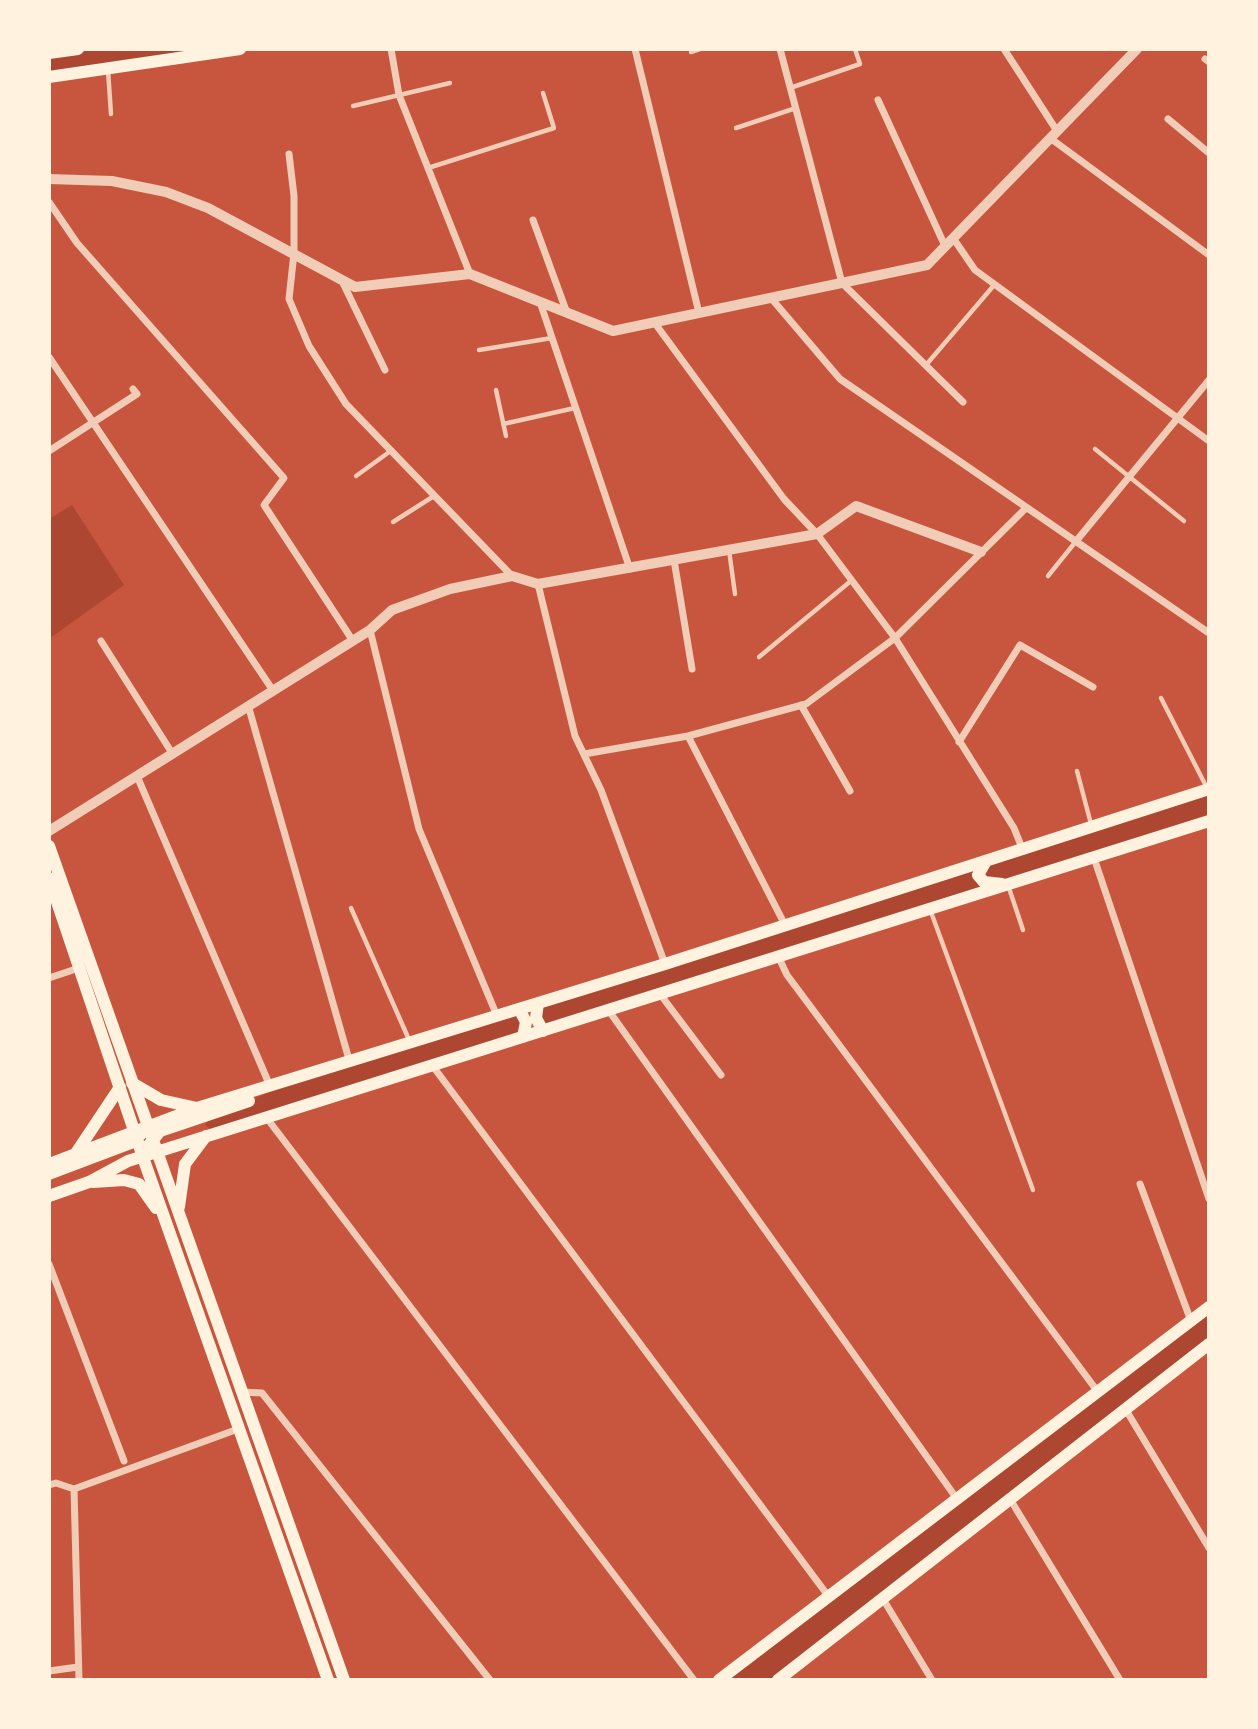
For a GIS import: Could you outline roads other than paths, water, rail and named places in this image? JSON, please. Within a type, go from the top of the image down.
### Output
[{"type":"main road","points":[[55,51],[78,49]]},
{"type":"main road","points":[[49,77],[240,49]]},
{"type":"main road","points":[[49,1196],[89,1182],[143,1156],[157,1139],[197,1108],[665,964],[1209,789]]},
{"type":"main road","points":[[49,1164],[136,1134],[157,1139],[206,1136],[1209,821]]},
{"type":"main road","points":[[49,846],[126,1085],[143,1156],[328,1680]]},
{"type":"main road","points":[[986,860],[978,871],[980,880],[1006,884]]},
{"type":"main road","points":[[49,878],[79,968],[126,1085],[157,1139],[179,1214],[344,1680]]},
{"type":"main road","points":[[538,1003],[536,1018],[543,1031]]},
{"type":"main road","points":[[519,1009],[526,1022],[523,1037]]},
{"type":"main road","points":[[157,1139],[300,1077]]},
{"type":"main road","points":[[126,1085],[161,1100],[197,1108]]},
{"type":"main road","points":[[76,1153],[126,1085]]},
{"type":"main road","points":[[49,1174],[136,1134]]},
{"type":"main road","points":[[179,1214],[184,1164],[206,1136]]},
{"type":"main road","points":[[89,1182],[124,1180],[139,1184],[165,1221]]},
{"type":"main road","points":[[719,1680],[1209,1307]]},
{"type":"main road","points":[[778,1680],[1209,1344]]},
{"type":"street","points":[[391,49],[399,95],[470,274]]},
{"type":"street","points":[[635,49],[699,313]]},
{"type":"street","points":[[780,49],[842,283],[963,402]]},
{"type":"street","points":[[1004,49],[1054,134],[1209,255]]},
{"type":"street","points":[[49,179],[112,181],[166,192],[208,208],[355,287],[470,274],[613,331],[926,265],[1136,49]]},
{"type":"street","points":[[878,100],[949,242],[975,270],[1209,441]]},
{"type":"street","points":[[1168,119],[1209,153]]},
{"type":"street","points":[[289,154],[294,196],[294,253],[289,299],[309,346],[346,404],[436,494],[512,576]]},
{"type":"street","points":[[49,202],[77,243],[284,478],[264,505],[353,641]]},
{"type":"street","points":[[533,220],[567,313]]},
{"type":"street","points":[[342,281],[385,370]]},
{"type":"street","points":[[771,298],[840,379],[1025,509],[1077,540],[1209,633]]},
{"type":"street","points":[[540,302],[630,569]]},
{"type":"street","points":[[654,323],[784,499],[817,534],[895,638],[1014,828],[1022,848]]},
{"type":"street","points":[[49,357],[272,689]]},
{"type":"street","points":[[1077,540],[1209,380]]},
{"type":"street","points":[[49,450],[137,394],[133,388]]},
{"type":"street","points":[[49,831],[272,689],[353,641],[392,610],[450,589],[512,576],[538,584],[817,534],[856,506],[981,552]]},
{"type":"street","points":[[584,754],[688,736],[801,705],[895,638],[1025,509]]},
{"type":"street","points":[[674,560],[692,669]]},
{"type":"street","points":[[538,584],[575,736],[601,790],[665,964]]},
{"type":"street","points":[[370,630],[419,829],[497,1016]]},
{"type":"street","points":[[101,641],[172,753]]},
{"type":"street","points":[[959,743],[1020,645],[1093,687]]},
{"type":"street","points":[[248,705],[350,1063]]},
{"type":"street","points":[[801,705],[850,791]]},
{"type":"street","points":[[688,736],[785,925]]},
{"type":"street","points":[[137,775],[270,1086]]},
{"type":"street","points":[[1094,858],[1209,1199]]},
{"type":"street","points":[[778,955],[795,986],[1098,1392]]},
{"type":"street","points":[[49,978],[79,968]]},
{"type":"street","points":[[660,994],[721,1075]]},
{"type":"street","points":[[610,1011],[957,1499]]},
{"type":"street","points":[[432,1065],[829,1597]]},
{"type":"street","points":[[266,1117],[694,1680]]},
{"type":"street","points":[[1140,1184],[1191,1321]]},
{"type":"street","points":[[49,1264],[124,1461]]},
{"type":"street","points":[[241,1392],[262,1393],[491,1680]]},
{"type":"street","points":[[1126,1410],[1209,1548]]},
{"type":"street","points":[[49,1485],[56,1483],[74,1489],[238,1429]]},
{"type":"street","points":[[74,1489],[79,1680]]},
{"type":"street","points":[[1010,1499],[1120,1680]]},
{"type":"street","points":[[883,1599],[932,1680]]},
{"type":"street","points":[[49,1671],[78,1667]]},
{"type":"lane","points":[[691,52],[701,49]]},
{"type":"lane","points":[[790,88],[860,64],[855,49]]},
{"type":"lane","points":[[108,69],[111,114]]},
{"type":"lane","points":[[353,106],[450,83]]},
{"type":"lane","points":[[428,169],[554,128],[543,93]]},
{"type":"lane","points":[[736,128],[796,108]]},
{"type":"lane","points":[[926,365],[995,284]]},
{"type":"lane","points":[[479,350],[552,338]]},
{"type":"lane","points":[[496,390],[506,436]]},
{"type":"lane","points":[[503,424],[575,408]]},
{"type":"lane","points":[[1094,449],[1184,521]]},
{"type":"lane","points":[[356,476],[392,450]]},
{"type":"lane","points":[[393,522],[436,494]]},
{"type":"lane","points":[[1048,576],[1077,540]]},
{"type":"lane","points":[[729,550],[736,594]]},
{"type":"lane","points":[[759,657],[852,580]]},
{"type":"lane","points":[[1161,698],[1209,789]]},
{"type":"lane","points":[[1077,771],[1092,827]]},
{"type":"lane","points":[[1006,884],[1023,930]]},
{"type":"lane","points":[[351,908],[411,1042]]},
{"type":"lane","points":[[929,908],[1033,1190]]}]
